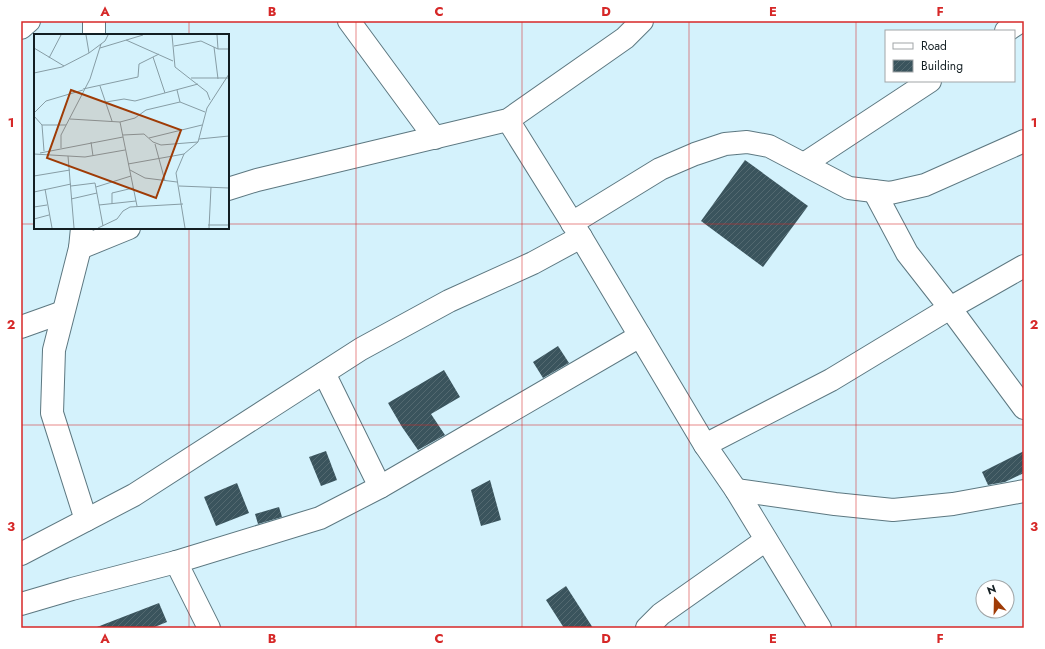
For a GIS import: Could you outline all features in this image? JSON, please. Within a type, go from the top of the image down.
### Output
[{"type":"street","points":[[21,28],[29,21]]},
{"type":"street","points":[[94,21],[94,34]]},
{"type":"street","points":[[349,21],[435,138]]},
{"type":"street","points":[[229,189],[257,180],[508,120],[625,38],[642,21]]},
{"type":"street","points":[[1008,30],[1021,21]]},
{"type":"street","points":[[804,164],[928,82]]},
{"type":"street","points":[[508,120],[705,445],[736,490],[820,628]]},
{"type":"street","points":[[21,554],[134,495],[361,349],[442,305],[533,263],[660,169],[695,154],[725,144],[747,142],[769,146],[849,188],[890,192],[925,185],[1024,141]]},
{"type":"street","points":[[874,191],[907,253],[1024,408]]},
{"type":"street","points":[[86,520],[52,413],[54,350],[81,238],[124,229]]},
{"type":"street","points":[[705,445],[831,380],[950,308],[1024,266]]},
{"type":"street","points":[[21,327],[64,312]]},
{"type":"street","points":[[21,604],[176,562],[320,518],[380,487],[640,336]]},
{"type":"street","points":[[324,373],[380,487]]},
{"type":"street","points":[[736,490],[892,510],[953,504],[1024,491]]},
{"type":"street","points":[[647,628],[661,614],[766,540]]},
{"type":"street","points":[[176,562],[209,628]]},
{"type":"building","points":[[745,160],[808,206],[763,267],[701,221]]},
{"type":"building","points":[[558,346],[569,363],[543,378],[533,362]]},
{"type":"building","points":[[444,370],[460,397],[431,414],[445,435],[418,450],[388,403]]},
{"type":"building","points":[[326,451],[337,480],[321,486],[309,457]]},
{"type":"building","points":[[1024,451],[1024,473],[1005,482],[988,485],[982,472]]},
{"type":"building","points":[[490,480],[501,520],[481,526],[471,490]]},
{"type":"building","points":[[237,483],[249,513],[216,526],[204,497]]},
{"type":"building","points":[[279,507],[282,517],[258,524],[255,514]]},
{"type":"building","points":[[566,586],[593,628],[564,628],[546,600]]},
{"type":"building","points":[[159,603],[167,622],[152,628],[97,627]]}]
